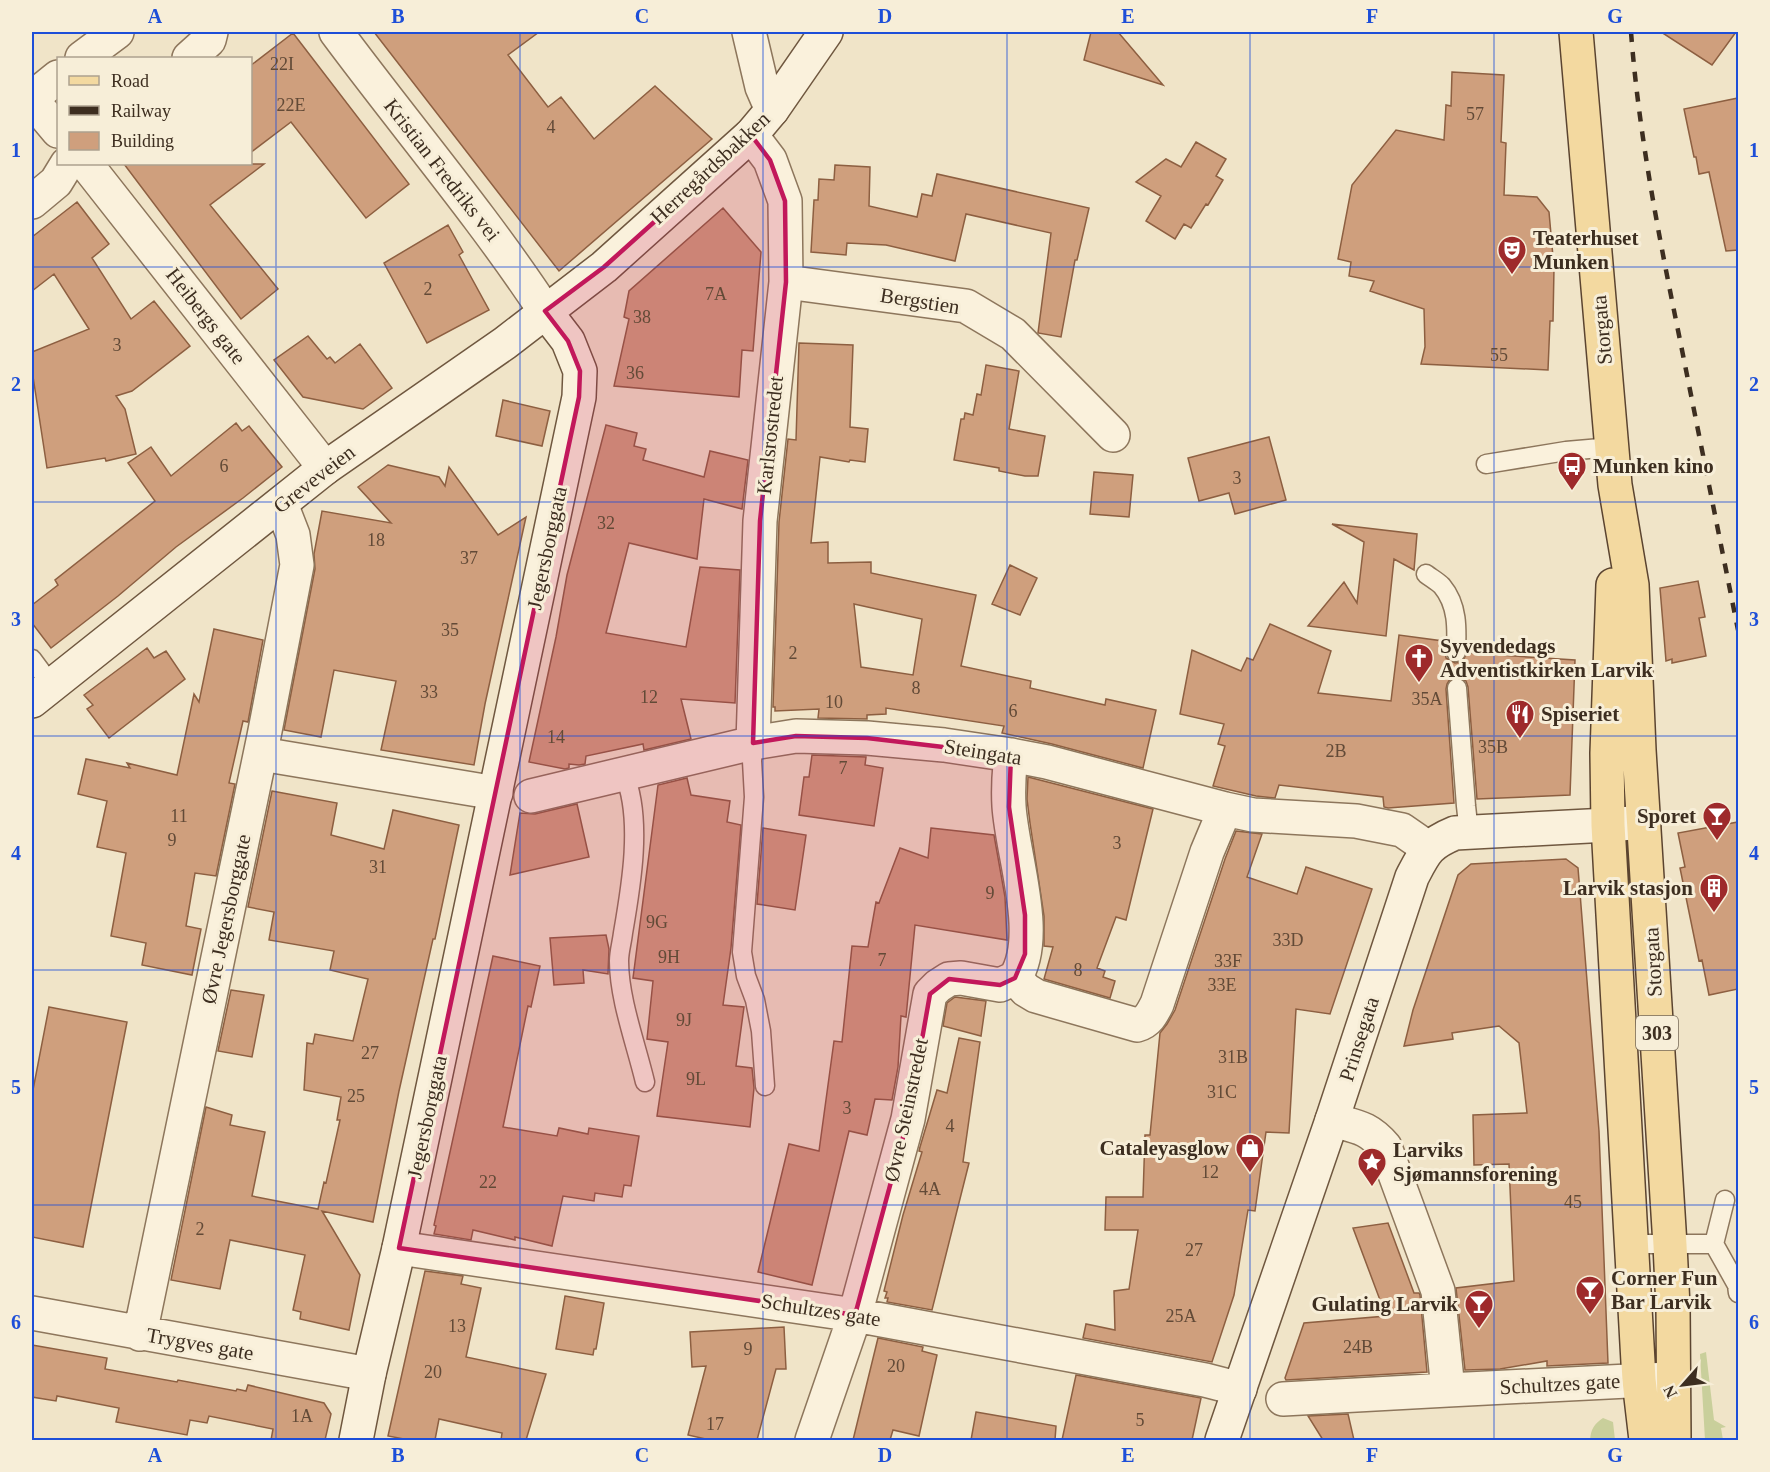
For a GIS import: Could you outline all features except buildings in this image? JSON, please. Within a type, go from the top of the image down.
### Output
[{"type":"main road","name":"Storgata","points":[[1576,32],[1615,485],[1632,585],[1670,1245],[1674,1440]]},
{"type":"main road","name":"Storgata","points":[[1615,485],[1607,753],[1608,825],[1631,1244],[1646,1440]]},
{"type":"street","points":[[83,57],[117,32]]},
{"type":"street","points":[[190,57],[208,40],[211,32]]},
{"type":"street","name":"Kristian Fredriks vei","points":[[336,32],[515,264],[545,311]]},
{"type":"street","points":[[749,32],[762,87],[772,110]]},
{"type":"street","name":"Herregårdsbakken","points":[[604,267],[751,135],[772,110],[826,32]]},
{"type":"street","points":[[57,78],[32,99],[57,130]]},
{"type":"street","name":"Karlsrostredet","points":[[751,135],[770,160],[785,201],[786,282],[760,521],[753,743]]},
{"type":"street","points":[[32,202],[56,182],[66,165]]},
{"type":"street","name":"Heibergs gate","points":[[87,165],[325,468]]},
{"type":"street","name":"Greveveien","points":[[42,694],[325,468],[505,343],[604,267]]},
{"type":"street","name":"Bergstien","points":[[786,282],[966,306],[1013,334],[1113,435]]},
{"type":"street","name":"Jegersborggata","points":[[356,1440],[399,1248],[579,397],[580,372],[576,361],[568,341],[545,311]]},
{"type":"street","name":"Øvre Jegersborggate","points":[[140,1334],[261,754],[297,565],[293,535],[281,504]]},
{"type":"street","name":"Steingata","points":[[531,796],[753,743],[796,736],[867,738],[944,745],[1047,762],[1253,815],[1356,821],[1402,830],[1428,848]]},
{"type":"street","points":[[261,754],[496,793]]},
{"type":"street","points":[[1011,755],[1009,807],[1025,915],[1025,954],[1015,978],[1026,990],[1036,996],[1137,1025],[1150,1017],[1157,1004],[1208,852],[1225,809]]},
{"type":"street","points":[[1428,848],[1440,839],[1455,833],[1644,822]]},
{"type":"street","name":"Prinsegata","points":[[1222,1440],[1332,1120],[1412,877],[1428,848]]},
{"type":"street","name":"Øvre Steinstredet","points":[[812,1440],[855,1315],[908,1119],[930,994],[949,979],[961,978],[1000,985],[1015,978]]},
{"type":"street","points":[[1332,1120],[1374,1134],[1385,1148],[1438,1291],[1448,1390]]},
{"type":"street","name":"Schultzes gate","points":[[399,1248],[855,1315],[1205,1380],[1240,1389]]},
{"type":"street","name":"Trygves gate","points":[[32,1313],[369,1374]]},
{"type":"street","name":"Schultzes gate","points":[[1283,1399],[1672,1379]]},
{"type":"lane","points":[[1486,464],[1566,451],[1612,447]]},
{"type":"lane","points":[[1426,574],[1442,586],[1454,609],[1457,630],[1456,652]]},
{"type":"lane","points":[[32,659],[42,694]]},
{"type":"lane","points":[[1457,688],[1469,833]]},
{"type":"lane","points":[[753,743],[754,797],[742,952],[761,1031],[765,1086]]},
{"type":"lane","points":[[624,774],[629,786],[633,810],[633,853],[619,958],[620,986],[645,1082]]},
{"type":"lane","points":[[1725,1200],[1714,1244],[1738,1288]]},
{"type":"lane","points":[[1631,1244],[1714,1244]]},
{"type":"highlighted area","points":[[751,135],[770,160],[785,201],[786,282],[760,521],[753,743],[796,736],[867,738],[1011,755],[1009,807],[1025,915],[1025,954],[1015,978],[1000,985],[949,979],[930,994],[908,1119],[855,1315],[399,1248],[579,397],[580,371],[568,341],[545,311],[604,267]]},
{"type":"green space","points":[[1706,1352],[1714,1420],[1726,1427],[1721,1428],[1723,1440],[1705,1440],[1700,1354]]},
{"type":"green space","points":[[1603,1418],[1613,1422],[1615,1440],[1590,1440],[1594,1427]]},
{"type":"railway","points":[[1631,32],[1639,111],[1658,228],[1738,630]]},
{"type":"place","name":"Teaterhuset Munken","points":[[1512,276]]},
{"type":"place","name":"Munken kino","points":[[1572,492]]},
{"type":"place","name":"Syvendedags Adventistkirken Larvik","points":[[1419,684]]},
{"type":"place","name":"Spiseriet","points":[[1520,740]]},
{"type":"place","name":"Sporet","points":[[1717,842]]},
{"type":"place","name":"Larvik stasjon","points":[[1714,914]]},
{"type":"place","name":"Cataleyasglow","points":[[1250,1174]]},
{"type":"place","name":"Larviks Sjømannsforening","points":[[1372,1188]]},
{"type":"place","name":"Corner Fun Bar Larvik","points":[[1590,1316]]},
{"type":"place","name":"Gulating Larvik","points":[[1479,1330]]}]
